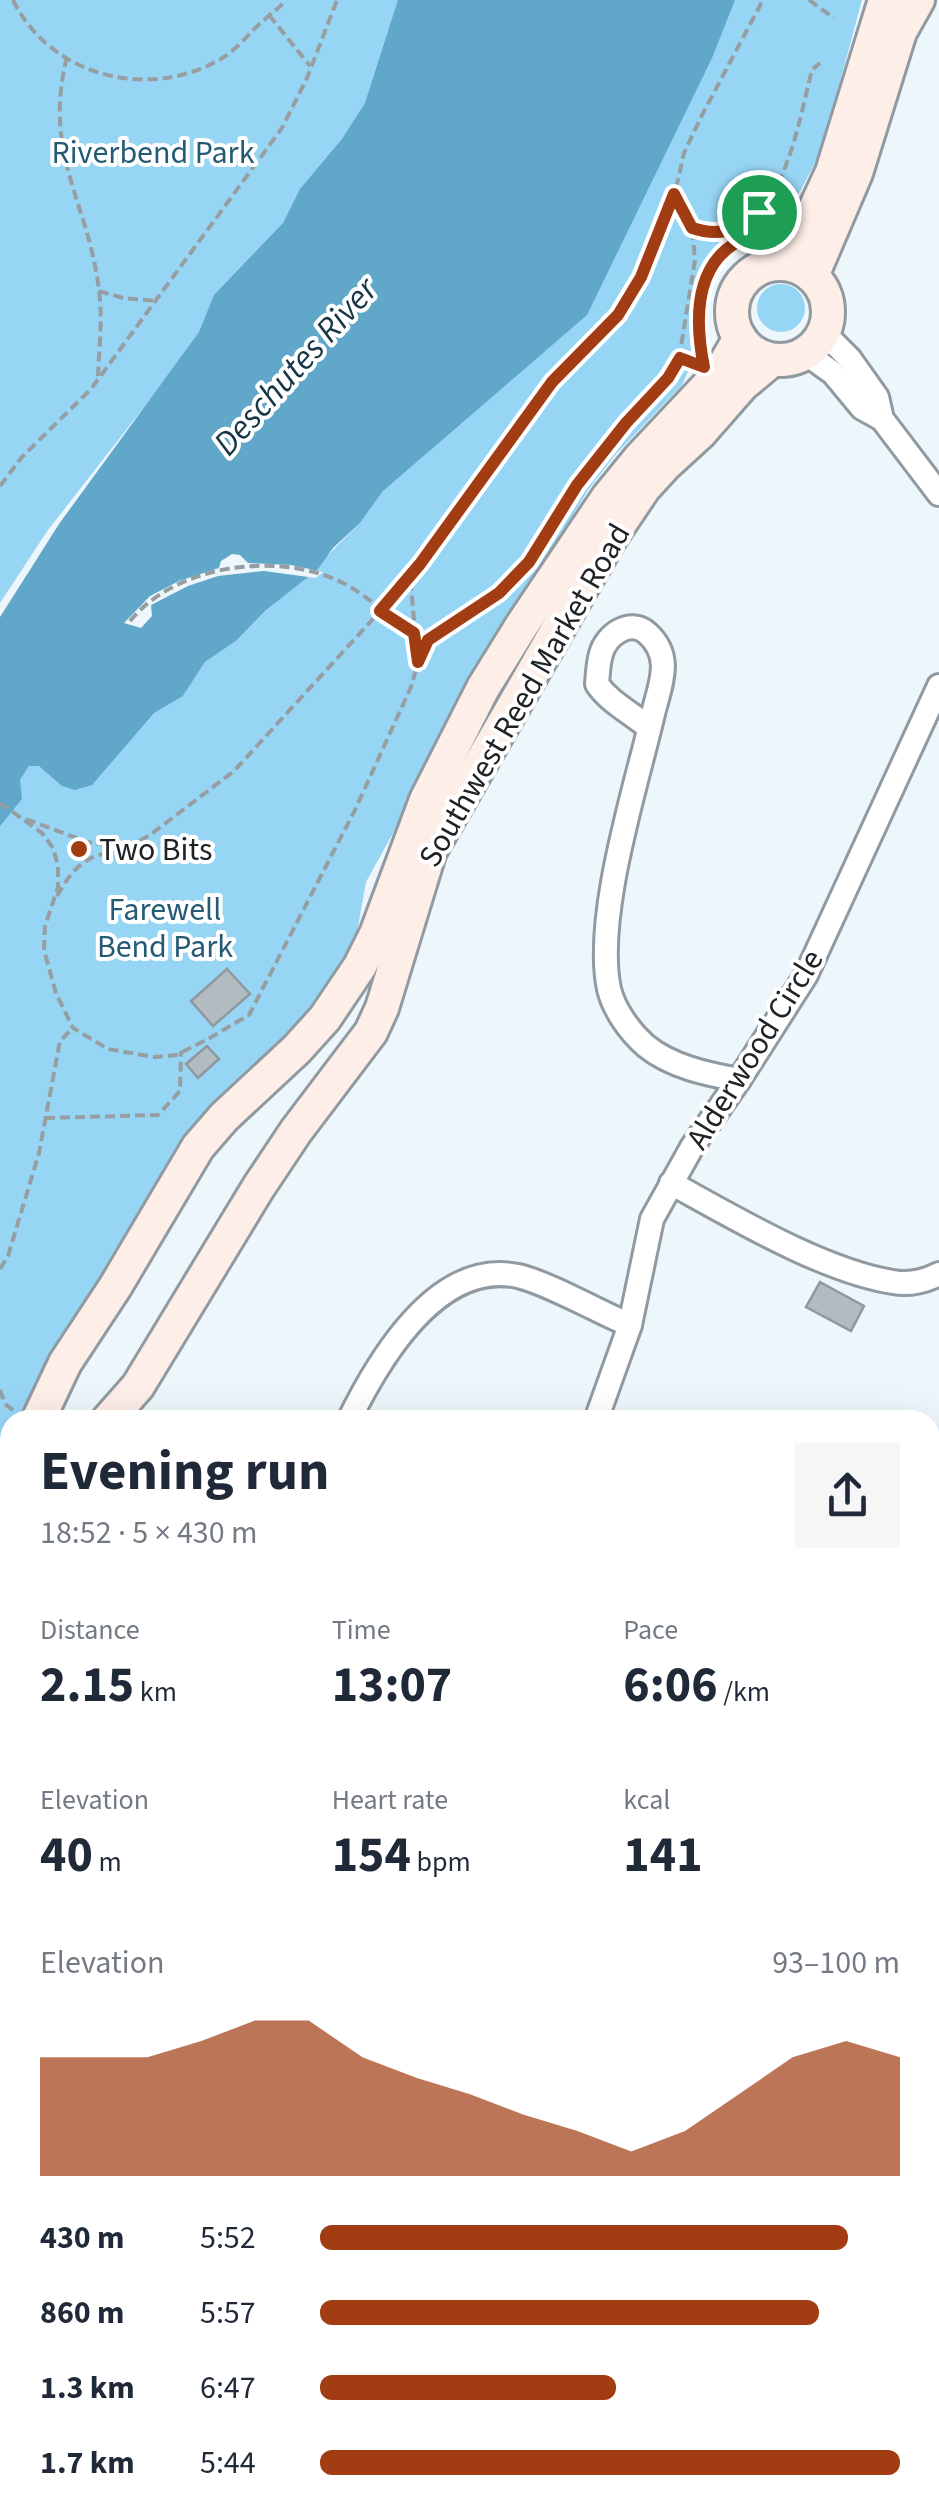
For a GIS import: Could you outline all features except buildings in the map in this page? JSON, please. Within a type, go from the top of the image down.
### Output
[{"type":"main road","points":[[798,270],[807,226],[832,172],[884,0]]},
{"type":"main road","points":[[798,270],[856,173],[900,32],[918,0]]},
{"type":"main road","points":[[768,266],[798,270],[822,288],[828,302],[815,343],[784,360],[760,356],[740,338],[734,325],[732,310],[743,282],[768,266]]},
{"type":"main road","name":"Southwest Reed Market Road","points":[[33,1410],[115,1287],[198,1148],[224,1117],[298,1049],[325,1018],[360,966],[376,934],[426,800],[483,688],[608,497],[719,374],[740,338]]},
{"type":"main road","name":"Southwest Reed Market Road","points":[[117,1410],[138,1386],[286,1146],[371,1032],[388,990],[430,851],[609,540],[644,488],[742,385],[772,360]]},
{"type":"street","points":[[815,343],[833,373],[862,408],[882,419],[939,494]]},
{"type":"street","name":"Alderwood Circle","points":[[600,1410],[630,1325],[652,1219],[670,1182],[806,975],[939,686]]},
{"type":"street","points":[[649,728],[616,866],[606,964],[610,994],[623,1020],[647,1046],[674,1062],[739,1080]]},
{"type":"street","points":[[670,1182],[799,1250],[857,1272],[896,1283],[926,1281],[939,1274]]},
{"type":"street","points":[[355,1410],[394,1342],[426,1307],[472,1280],[519,1276],[630,1325]]},
{"type":"path","points":[[14,0],[44,43],[86,70],[133,81],[182,76],[226,56],[286,0]]},
{"type":"path","points":[[0,486],[98,380],[282,128],[337,0]]},
{"type":"path","points":[[52,904],[70,873],[90,856],[126,848],[170,822],[234,770],[410,577],[552,382],[618,315],[641,277],[674,194],[684,153],[763,0]]},
{"type":"path","points":[[809,0],[834,18]]},
{"type":"path","points":[[268,15],[310,66]]},
{"type":"path","points":[[67,58],[58,89],[58,125],[100,291],[98,380]]},
{"type":"path","points":[[692,228],[712,234],[729,232],[759,212],[773,196],[786,168],[812,70],[820,64]]},
{"type":"path","points":[[0,804],[42,832],[58,866],[58,887],[45,926],[44,950],[48,972],[74,1028],[108,1049],[176,1055],[250,1015],[355,810],[411,688],[428,640],[499,593],[529,562],[577,485],[668,378],[680,358],[695,260],[692,228],[674,194]]},
{"type":"path","points":[[701,354],[699,296],[708,273],[726,250],[790,215],[773,196]]},
{"type":"path","points":[[100,291],[122,298],[158,301]]},
{"type":"path","points":[[680,358],[692,362]]},
{"type":"path","points":[[130,621],[154,598],[215,572],[253,567],[301,570],[349,586],[380,611],[428,640]]},
{"type":"path","points":[[410,577],[418,662]]},
{"type":"path","points":[[26,819],[87,842],[126,848]]},
{"type":"path","points":[[0,1268],[8,1256],[39,1154],[60,1042],[74,1028]]},
{"type":"path","points":[[45,1118],[158,1114],[180,1090],[181,1051]]},
{"type":"path","points":[[0,1390],[6,1404],[16,1410]]},
{"type":"green space","name":"Riverbend Park","points":[[0,0],[416,0],[358,133],[48,530],[0,603]]},
{"type":"green space","name":"Farewell Bend Park","points":[[732,0],[862,0],[822,149],[801,190],[781,213],[721,244],[705,265],[694,298],[691,365],[682,385],[616,454],[588,490],[518,608],[366,882],[354,949],[35,1410],[0,1410],[0,798],[29,766],[183,696],[205,662],[236,641],[360,523]]},
{"type":"green space","points":[[781,284],[798,291],[805,308],[798,325],[781,332],[764,325],[757,308],[764,291]]},
{"type":"water","name":"Deschutes River","points":[[398,0],[735,0],[712,58],[587,315],[383,491],[318,569],[265,611],[236,641],[205,662],[183,696],[154,713],[92,785],[75,790],[62,786],[39,766],[29,766],[20,780],[22,799],[0,826],[0,617],[59,524],[199,332],[214,295],[283,223],[300,189],[342,139],[365,103]]},
{"type":"pier","points":[[232,554],[240,555],[248,563],[291,565],[323,572],[316,578],[264,571],[218,576],[151,605],[152,616],[141,628],[124,623],[150,596],[219,568],[221,561]]},
{"type":"place","name":"Two Bits","points":[[79,849]]},
{"type":"route","points":[[674,194],[692,228],[712,234],[729,232],[759,212],[773,196],[790,215],[726,250],[708,273],[699,296],[704,367],[680,358],[668,378],[577,485],[529,562],[499,593],[428,640],[418,662],[414,633],[380,611],[420,564],[552,382],[618,315],[641,277],[674,194]]}]
